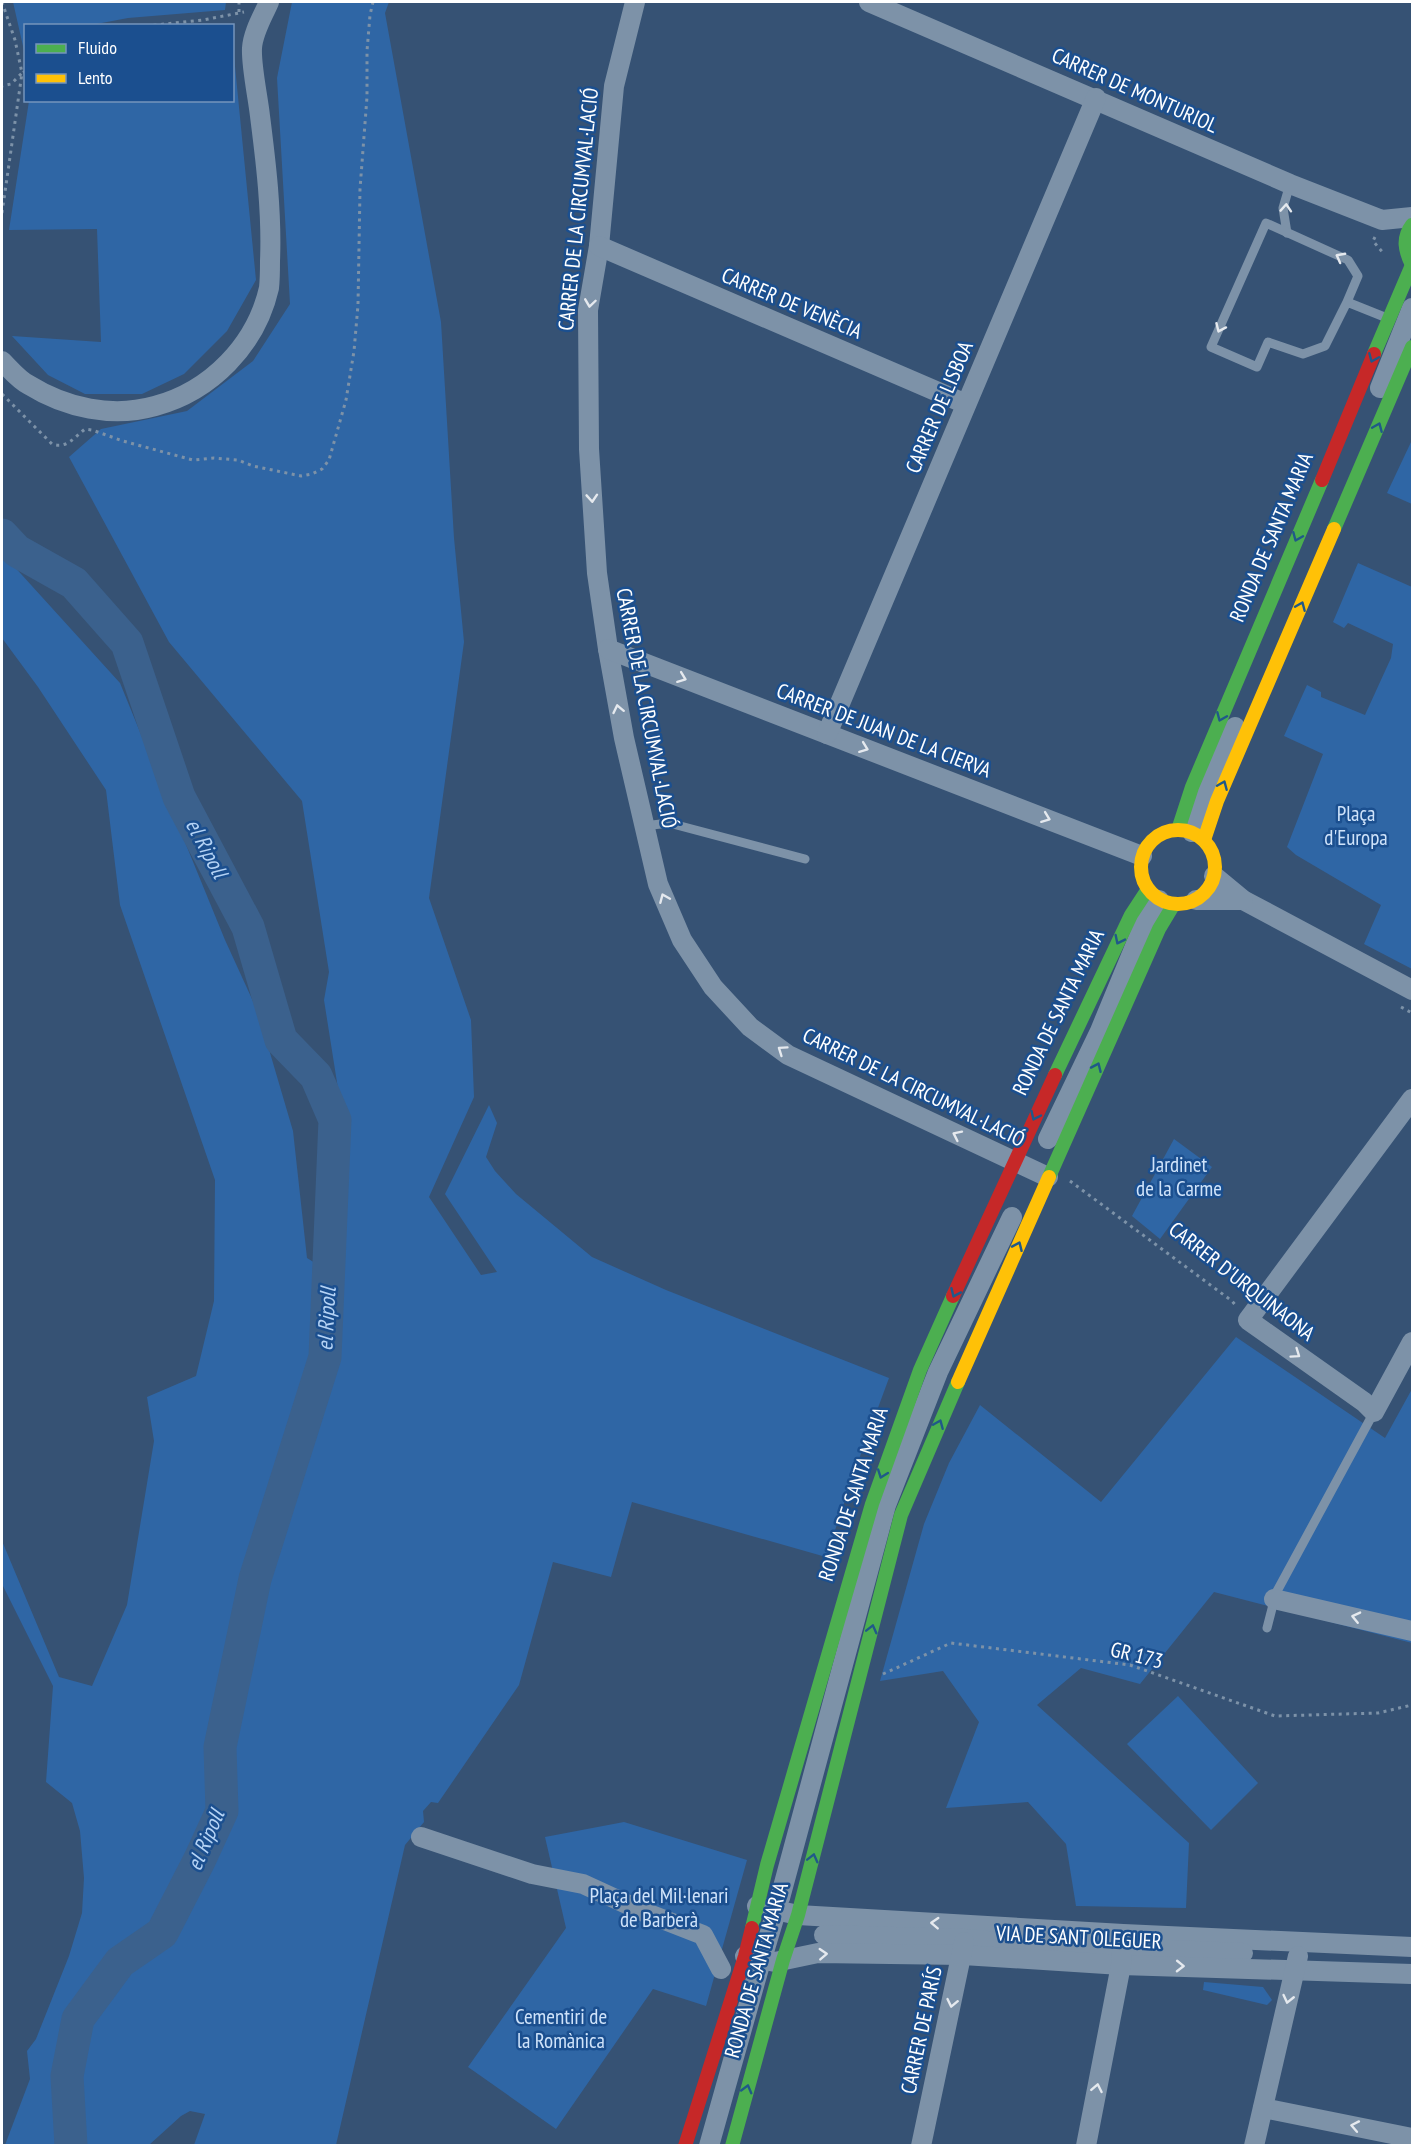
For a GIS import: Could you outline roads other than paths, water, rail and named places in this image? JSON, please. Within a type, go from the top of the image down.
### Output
[{"type":"street","name":"CARRER DE LA CIRCUMVAL·LACIÓ","points":[[635,2],[614,87],[599,246],[588,310],[589,449],[597,573],[608,649],[620,716],[658,884],[681,940],[713,987],[750,1027],[788,1054],[1048,1178]]},
{"type":"street","name":"CARRER DE MONTURIOL","points":[[869,2],[1096,98],[1290,184],[1382,220],[1413,217]]},
{"type":"street","points":[[2,362],[27,384],[62,403],[111,412],[164,404],[203,385],[237,354],[252,333],[269,287],[271,241],[264,145],[252,48],[258,25],[267,8]]},
{"type":"street","name":"CARRER DE LISBOA","points":[[827,734],[1096,98]]},
{"type":"street","name":"CARRER DE MONTURIOL","points":[[1382,220],[1410,259]]},
{"type":"street","name":"RONDA DE SANTA MARIA","points":[[1191,834],[1192,787],[1389,319],[1410,259],[1406,238],[1413,225]]},
{"type":"street","name":"CARRER DE VENÈCIA","points":[[599,246],[966,404]]},
{"type":"street","name":"RONDA DE SANTA MARIA","points":[[1191,834],[1205,794],[1274,639],[1413,308]]},
{"type":"street","points":[[1191,834],[1216,801],[1413,346]]},
{"type":"street","name":"CARRER DE JUAN DE LA CIERVA","points":[[608,649],[1142,856]]},
{"type":"street","points":[[1165,832],[1191,834],[1213,854],[1216,865],[1214,876],[1206,892],[1196,900],[1186,904],[1160,898],[1142,876],[1142,856],[1154,839],[1165,832]]},
{"type":"street","points":[[1214,876],[1243,900],[1413,990]]},
{"type":"street","name":"RONDA DE SANTA MARIA","points":[[709,2145],[756,1959],[757,1906],[872,1504],[920,1370],[1013,1162],[1131,915],[1160,898]]},
{"type":"street","name":"RONDA DE SANTA MARIA","points":[[1048,1139],[1100,1031],[1145,922],[1160,898]]},
{"type":"street","name":"RONDA DE SANTA MARIA","points":[[732,2145],[783,1960],[798,1915],[901,1515],[1159,928],[1160,898]]},
{"type":"street","points":[[1196,900],[1243,900]]},
{"type":"street","name":"CARRER D'URQUINAONA","points":[[1374,1412],[1364,1402],[1248,1320],[1413,1099]]},
{"type":"street","name":"RONDA DE SANTA MARIA","points":[[685,2145],[777,1906],[886,1505],[938,1372],[1012,1216]]},
{"type":"street","points":[[1374,1412],[1413,1342]]},
{"type":"street","points":[[1274,1599],[1413,1630]]},
{"type":"street","points":[[421,1838],[532,1874],[583,1884],[644,1912],[703,1935],[721,1969]]},
{"type":"street","name":"VIA DE SANT OLEGUER","points":[[757,1906],[798,1915],[965,1940],[1122,1949],[1298,1955],[1413,1947]]},
{"type":"street","name":"VIA DE SANT OLEGUER","points":[[824,1935],[1413,1961]]},
{"type":"street","name":"VIA DE SANT OLEGUER","points":[[756,1959],[783,1960],[818,1953],[965,1940]]},
{"type":"street","name":"CARRER DE PARÍS","points":[[921,2145],[965,1940]]},
{"type":"street","points":[[1086,2145],[1122,1949]]},
{"type":"street","points":[[1254,2145],[1298,1955]]},
{"type":"street","name":"VIA DE SANT OLEGUER","points":[[1298,1955],[1413,1974]]},
{"type":"street","points":[[1263,2108],[1413,2138]]},
{"type":"lane","points":[[1287,233],[1283,208],[1290,184]]},
{"type":"lane","points":[[1266,224],[1348,260],[1358,276],[1347,302],[1325,346],[1303,354],[1268,342],[1257,367],[1212,347],[1266,224]]},
{"type":"lane","points":[[1347,302],[1389,319]]},
{"type":"lane","points":[[644,826],[669,823],[805,859]]},
{"type":"lane","points":[[1267,1628],[1274,1599],[1374,1412]]},
{"type":"waterway","name":"el Ripoll","points":[[2,535],[17,551],[74,583],[127,643],[179,797],[248,927],[281,1040],[316,1076],[335,1120],[325,1357],[255,1579],[220,1747],[222,1811],[162,1933],[120,1962],[78,2019],[67,2076],[71,2146]]},
{"type":"park label","name":"Plaça d'Europa","points":[[1356,825]]},
{"type":"park label","name":"Jardinet de la Carme","points":[[1179,1176]]},
{"type":"park label","name":"Plaça del Mil·lenari de Barberà","points":[[659,1907]]},
{"type":"park label","name":"Cementiri de la Romànica","points":[[561,2028]]}]
